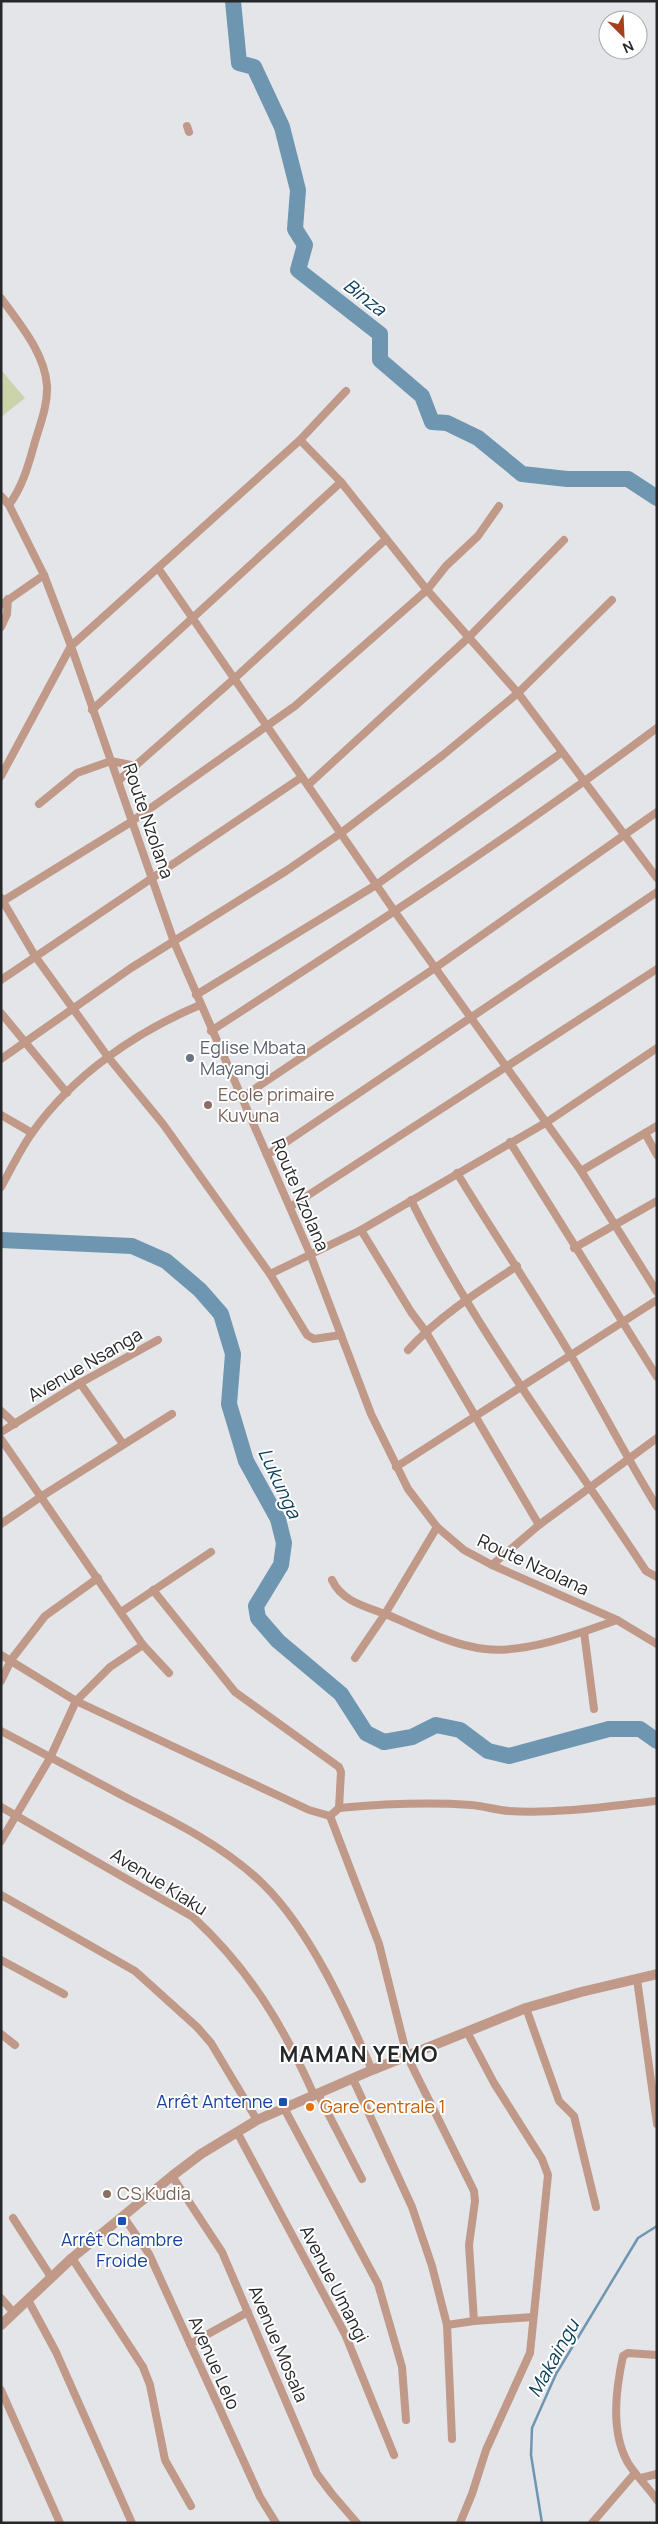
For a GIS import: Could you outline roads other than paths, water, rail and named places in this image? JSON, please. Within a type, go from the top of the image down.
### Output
[{"type":"street","points":[[1,298],[27,334],[43,367],[47,386],[45,406],[23,481],[8,505]]},
{"type":"street","points":[[1,776],[71,646],[300,440],[346,391]]},
{"type":"street","points":[[300,440],[341,482],[426,590],[518,692],[561,753],[586,781],[657,878]]},
{"type":"street","points":[[92,710],[341,482]]},
{"type":"street","name":"Route Nzolana","points":[[1,496],[8,505],[44,576],[71,646],[174,942],[211,1031],[311,1256],[370,1414],[408,1489],[437,1527],[464,1550],[492,1565],[617,1620],[657,1644]]},
{"type":"street","points":[[341,1335],[314,1339],[308,1335],[270,1274],[163,1124],[108,1057],[35,956],[2,900],[132,822],[268,726],[340,668],[426,590],[446,566],[478,536],[499,506]]},
{"type":"street","points":[[118,781],[235,678],[386,539]]},
{"type":"street","points":[[308,785],[468,638],[564,540]]},
{"type":"street","points":[[158,568],[470,1019],[581,1171],[657,1292]]},
{"type":"street","points":[[1,605],[44,576]]},
{"type":"street","points":[[1,627],[7,614],[8,599]]},
{"type":"street","points":[[1,1059],[72,1007],[286,871],[341,832],[443,755],[518,692],[612,600]]},
{"type":"street","points":[[211,1031],[395,912],[586,781],[657,728]]},
{"type":"street","points":[[196,995],[376,884],[561,753]]},
{"type":"street","points":[[39,804],[76,773],[111,761],[136,766]]},
{"type":"street","points":[[1,980],[302,777]]},
{"type":"street","points":[[241,1098],[435,968],[657,812]]},
{"type":"street","points":[[267,1156],[657,892]]},
{"type":"street","points":[[290,1207],[657,969]]},
{"type":"street","points":[[1,1187],[32,1133],[67,1093],[108,1057],[151,1028],[200,1005]]},
{"type":"street","points":[[1,1013],[67,1093]]},
{"type":"street","points":[[270,1274],[311,1256],[361,1230],[456,1173],[547,1122],[657,1048]]},
{"type":"street","points":[[1,1115],[32,1133]]},
{"type":"street","points":[[581,1171],[657,1126]]},
{"type":"street","points":[[645,1133],[657,1155]]},
{"type":"street","points":[[510,1142],[574,1248],[657,1377]]},
{"type":"street","points":[[456,1173],[517,1266],[657,1507]]},
{"type":"street","points":[[411,1200],[437,1253],[521,1388],[590,1486],[646,1571],[657,1576]]},
{"type":"street","points":[[574,1248],[657,1201]]},
{"type":"street","points":[[361,1230],[411,1312],[426,1332],[539,1525]]},
{"type":"street","points":[[408,1350],[426,1332],[465,1300],[517,1266]]},
{"type":"street","points":[[396,1467],[657,1300]]},
{"type":"street","name":"Avenue Nsanga","points":[[1,1432],[80,1383],[158,1340]]},
{"type":"street","points":[[80,1383],[123,1444]]},
{"type":"street","points":[[1,1411],[15,1424]]},
{"type":"street","points":[[1,1524],[172,1414]]},
{"type":"street","points":[[492,1565],[539,1525],[657,1438]]},
{"type":"street","points":[[1,1439],[143,1645],[169,1674]]},
{"type":"street","points":[[356,1658],[386,1614],[437,1527]]},
{"type":"street","points":[[121,1612],[211,1552]]},
{"type":"street","points":[[1,1681],[11,1660],[45,1616],[98,1578]]},
{"type":"street","points":[[332,1580],[336,1589],[347,1598],[432,1634],[486,1650],[530,1646],[584,1632],[617,1620]]},
{"type":"street","points":[[153,1590],[235,1692],[339,1767],[341,1772],[339,1808]]},
{"type":"street","points":[[584,1632],[594,1709]]},
{"type":"street","points":[[1,1842],[50,1758],[76,1701],[110,1667],[143,1645]]},
{"type":"street","points":[[1,1655],[76,1701],[309,1810],[330,1816]]},
{"type":"street","points":[[1,1732],[187,1828],[219,1848],[263,1884],[299,1928],[336,1992],[372,2070]]},
{"type":"street","points":[[330,1816],[339,1808],[425,1803],[473,1805],[509,1811],[578,1809],[657,1801]]},
{"type":"street","name":"Avenue Kiaku","points":[[1,1807],[193,1917],[215,1938],[246,1972],[265,2002],[362,2179]]},
{"type":"street","points":[[330,1816],[379,1944],[408,2056],[474,2191],[475,2200],[470,2245],[474,2320]]},
{"type":"street","points":[[1,1895],[135,1971],[197,2027],[211,2043],[257,2120]]},
{"type":"street","points":[[1,1960],[64,1994]]},
{"type":"street","points":[[1,2325],[72,2258],[172,2176],[201,2154],[257,2120],[372,2070],[526,2008],[581,1992],[657,1974]]},
{"type":"street","points":[[637,1979],[657,2124]]},
{"type":"street","points":[[526,2008],[559,2101],[574,2116],[596,2207]]},
{"type":"street","points":[[460,2523],[472,2494],[486,2450],[530,2353],[548,2186],[547,2169],[466,2032]]},
{"type":"street","points":[[1,2034],[15,2045]]},
{"type":"street","points":[[353,2079],[412,2208],[425,2244],[447,2325],[452,2440]]},
{"type":"street","points":[[284,2108],[378,2284],[402,2367],[406,2420]]},
{"type":"street","name":"Avenue Umangi","points":[[237,2132],[345,2334],[394,2455]]},
{"type":"street","name":"Avenue Mosala","points":[[172,2176],[222,2252],[317,2474],[357,2523]]},
{"type":"street","name":"Avenue Lelo","points":[[123,2216],[149,2254],[260,2498],[276,2523]]},
{"type":"street","points":[[13,2218],[51,2277]]},
{"type":"street","points":[[72,2258],[142,2367],[150,2385],[165,2460],[191,2506]]},
{"type":"street","points":[[1,2298],[14,2313]]},
{"type":"street","points":[[28,2300],[56,2352],[132,2523]]},
{"type":"street","points":[[190,2344],[248,2312]]},
{"type":"street","points":[[447,2325],[474,2320],[533,2317]]},
{"type":"street","points":[[657,2355],[628,2353],[623,2356],[617,2403],[617,2422],[623,2452],[657,2500]]},
{"type":"street","points":[[1,2390],[60,2523]]},
{"type":"street","points":[[592,2523],[638,2475],[657,2474]]},
{"type":"waterway","name":"Binza","points":[[233,1],[239,63],[254,67],[282,127],[298,190],[295,229],[305,245],[298,270],[380,334],[380,360],[422,396],[432,422],[447,423],[478,438],[522,474],[567,479],[628,479],[657,498]]},
{"type":"waterway","name":"Lukunga","points":[[1,1240],[132,1246],[166,1261],[200,1290],[221,1314],[233,1354],[229,1404],[246,1461],[278,1519],[284,1543],[281,1565],[256,1606],[258,1618],[278,1641],[341,1694],[366,1733],[384,1742],[412,1737],[436,1725],[460,1730],[488,1751],[509,1756],[609,1729],[640,1729],[657,1741]]},
{"type":"waterway","name":"Makaingu","points":[[542,2523],[531,2455],[532,2428],[556,2374],[638,2238],[657,2226]]},
{"type":"place","name":"Eglise Mbata Mayangi","points":[[190,1058]]},
{"type":"place","name":"Ecole primaire Kuvuna","points":[[208,1105]]},
{"type":"place","name":"Arrêt Antenne","points":[[283,2102]]},
{"type":"place","name":"Gare Centrale 1","points":[[310,2107]]},
{"type":"place","name":"CS Kudia","points":[[107,2194]]},
{"type":"place","name":"Arrêt Chambre Froide","points":[[122,2221]]},
{"type":"district","name":"MAMAN YEMO","points":[[359,2054]]}]
